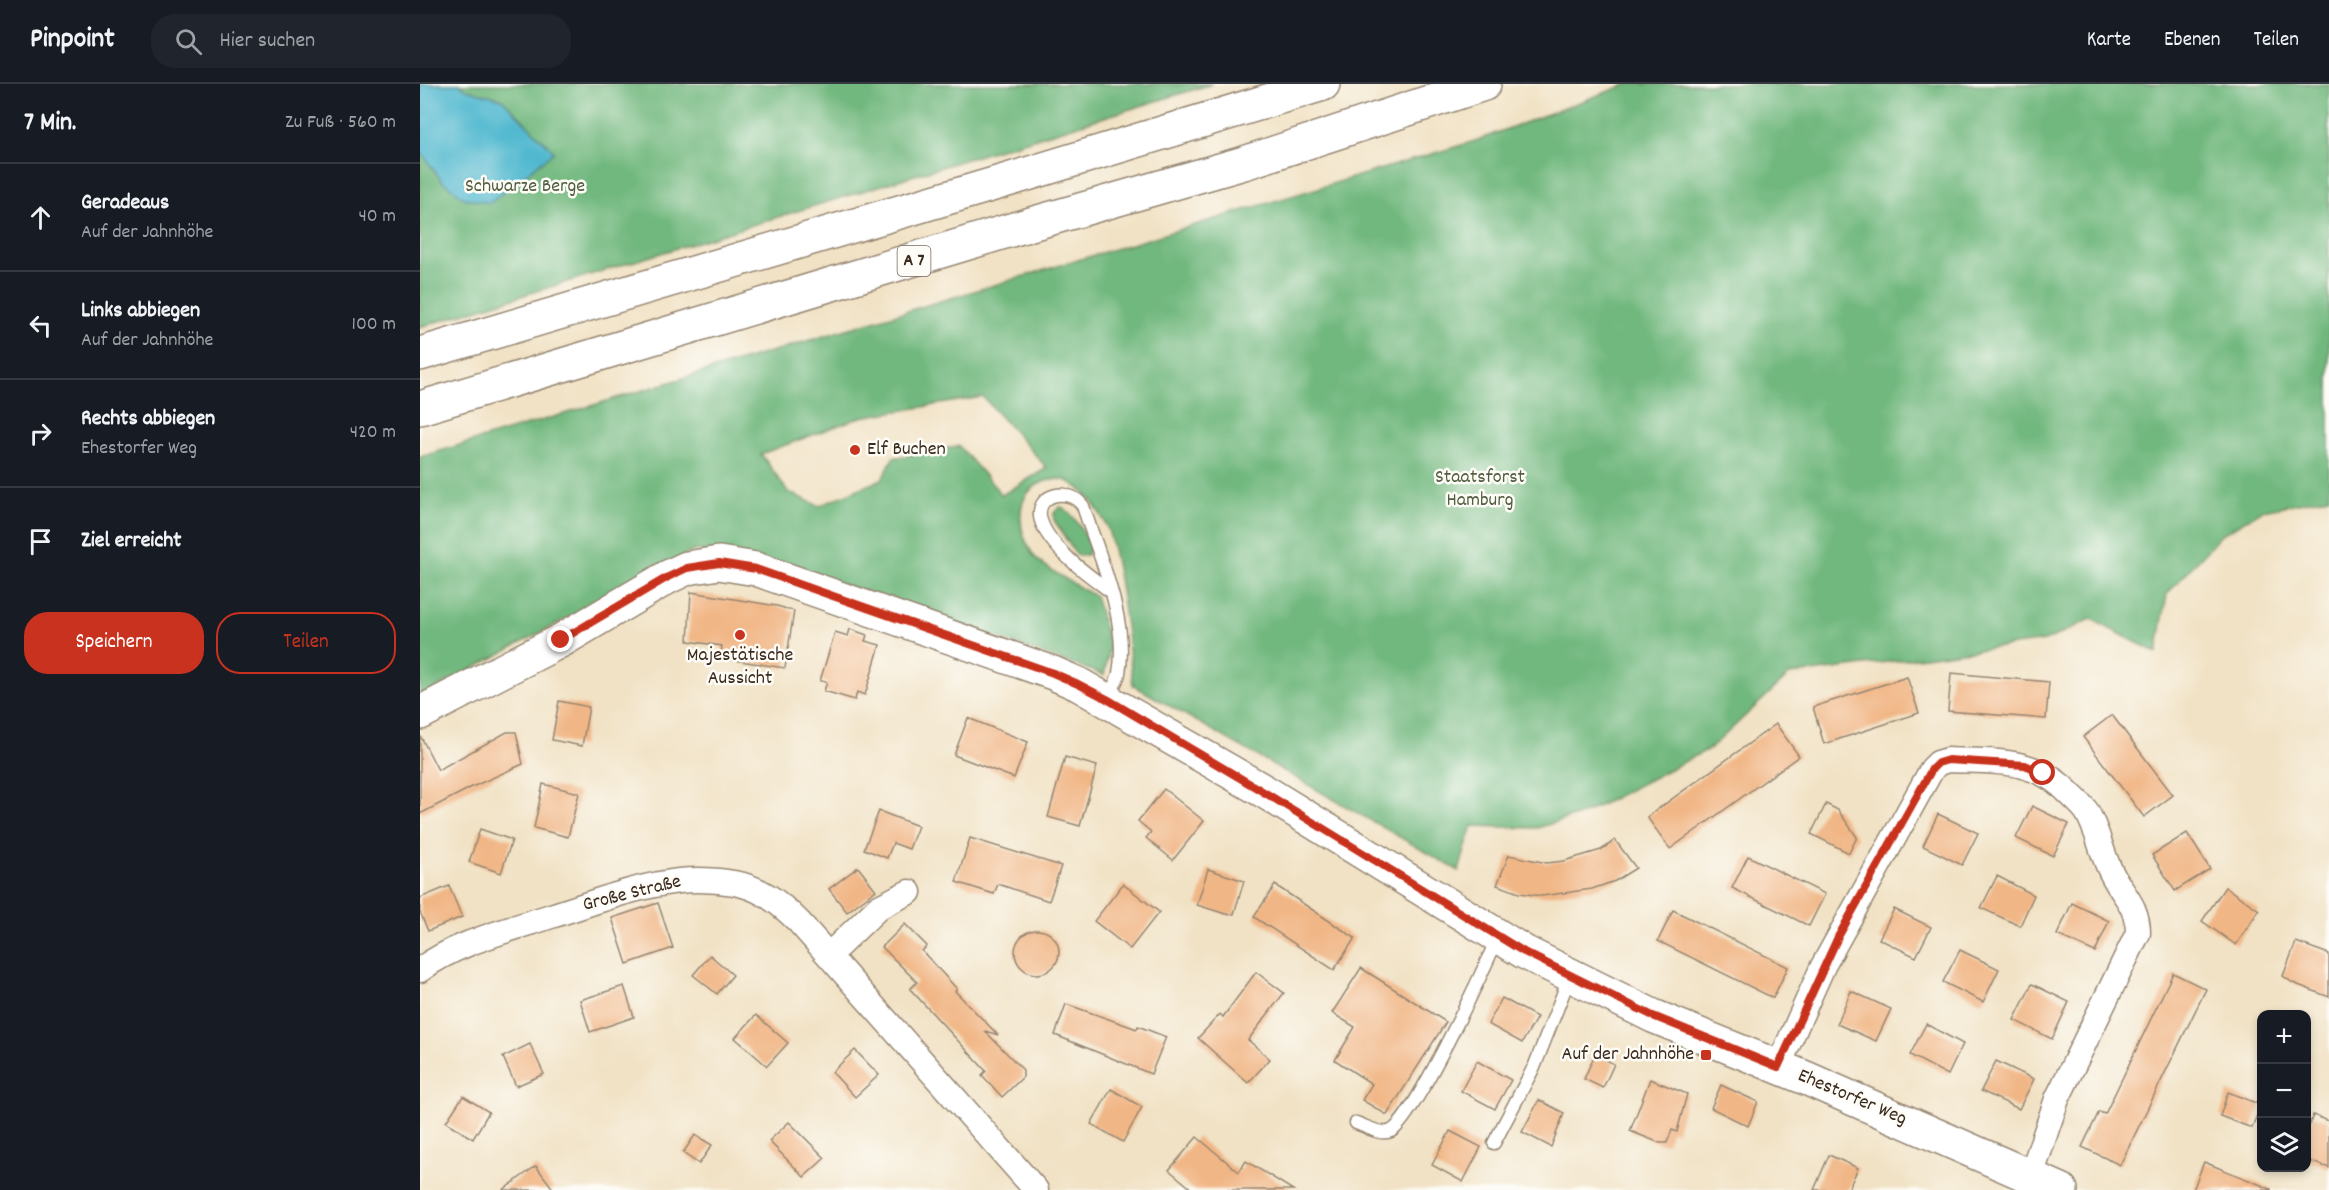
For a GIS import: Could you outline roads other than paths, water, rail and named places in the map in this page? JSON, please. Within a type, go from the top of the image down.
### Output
[{"type":"main road","points":[[420,354],[1323,84]]},
{"type":"main road","name":"A 7","points":[[420,408],[1031,224],[1244,163],[1484,84]]},
{"type":"main road","name":"Ehestorfer Weg","points":[[420,713],[561,640],[687,568],[711,563],[730,563],[756,569],[1053,673],[1107,699],[1267,794],[1498,938],[1570,975],[1653,1016],[1778,1067],[2061,1190]]},
{"type":"street","points":[[1778,1067],[1838,937],[1932,769],[1938,763],[1948,760],[2011,763],[2035,769],[2062,785],[2085,810],[2100,838],[2110,870],[2131,902],[2138,918],[2138,933],[2057,1099],[2031,1176]]},
{"type":"street","name":"Große Straße","points":[[420,970],[455,950],[501,932],[620,894],[660,884],[699,880],[736,883],[767,895],[800,922],[1036,1190]]},
{"type":"street","points":[[829,955],[879,907],[909,892]]},
{"type":"lane","points":[[1107,699],[1118,677],[1121,647],[1110,591],[1083,506],[1072,496],[1066,494],[1059,493],[1048,498],[1040,514],[1045,529],[1075,565],[1110,591]]},
{"type":"lane","points":[[1356,1123],[1385,1133],[1394,1130],[1412,1108],[1498,938]]},
{"type":"lane","points":[[1494,1143],[1535,1065],[1570,975]]},
{"type":"water","points":[[420,84],[460,84],[466,89],[502,99],[554,152],[490,203],[464,198],[441,180],[420,151]]},
{"type":"place","name":"Elf Buchen","points":[[855,450]]},
{"type":"place","name":"Majestätische Aussicht","points":[[740,635]]},
{"type":"place","name":"Auf der Jahnhöhe","points":[[1706,1055]]},
{"type":"park label","name":"Schwarze Berge","points":[[525,187]]},
{"type":"park label","name":"Staatsforst Hamburg","points":[[1480,490]]}]
